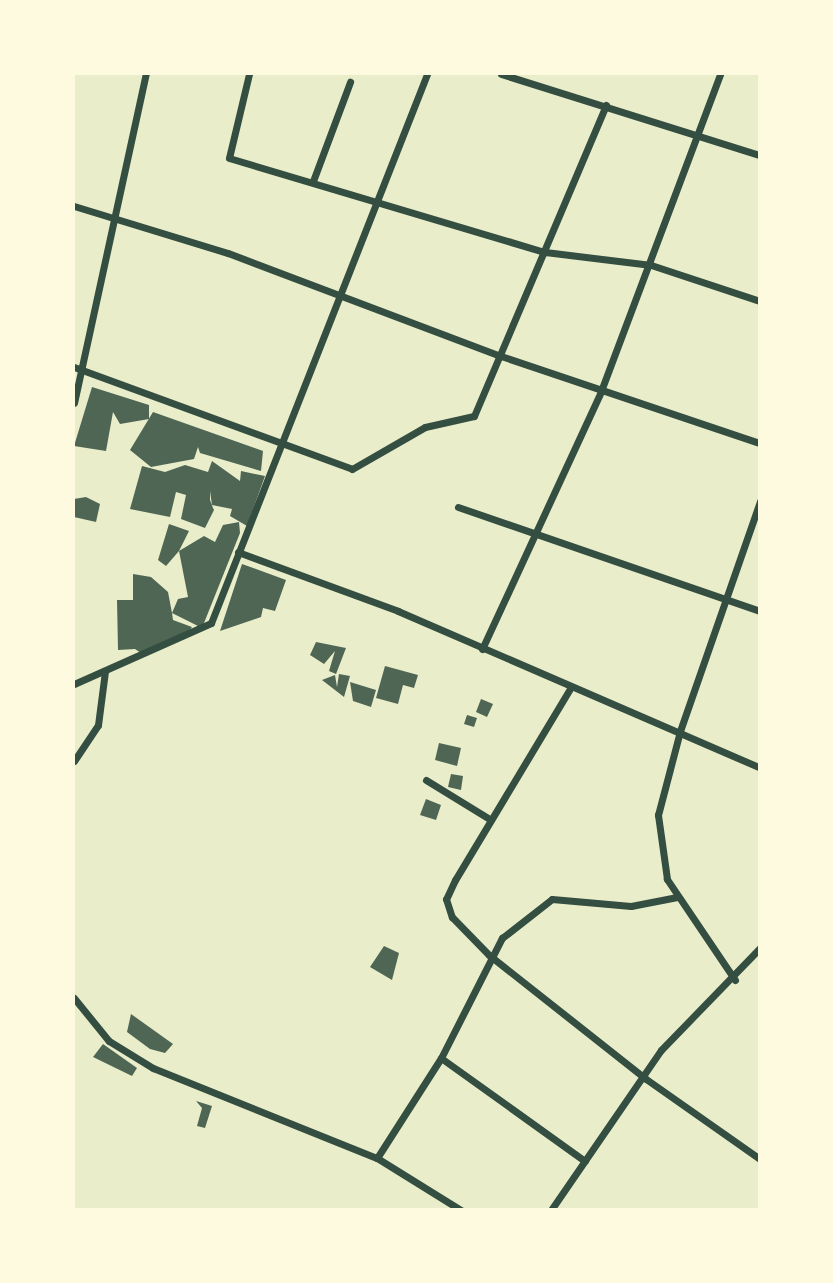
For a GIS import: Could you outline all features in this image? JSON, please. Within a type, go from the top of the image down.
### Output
[{"type":"street","points":[[74,403],[146,74]]},
{"type":"street","points":[[249,74],[229,158],[383,199],[545,252],[651,265],[760,301]]},
{"type":"street","points":[[74,684],[211,623],[276,444],[337,295],[383,199],[427,74]]},
{"type":"street","points":[[501,74],[760,155]]},
{"type":"street","points":[[482,649],[601,391],[651,265],[720,74]]},
{"type":"street","points":[[313,181],[350,82]]},
{"type":"street","points":[[74,367],[276,444],[352,469],[425,427],[474,416],[606,105]]},
{"type":"street","points":[[74,206],[114,217],[337,295],[601,391],[760,443]]},
{"type":"street","points":[[734,980],[667,878],[658,815],[680,731],[760,501]]},
{"type":"street","points":[[458,506],[760,611]]},
{"type":"street","points":[[238,552],[482,649],[680,731],[760,768]]},
{"type":"street","points":[[74,761],[98,725],[105,671]]},
{"type":"street","points":[[571,687],[446,900],[452,917],[489,955],[646,1079],[760,1159]]},
{"type":"street","points":[[426,780],[491,820]]},
{"type":"street","points":[[377,1158],[441,1059],[489,955],[552,899],[631,906],[677,897]]},
{"type":"street","points":[[551,1209],[696,1010],[734,980],[760,948]]},
{"type":"street","points":[[74,998],[109,1041],[153,1068],[377,1158],[461,1209]]},
{"type":"street","points":[[441,1059],[585,1161]]},
{"type":"building","points":[[92,387],[149,405],[149,419],[120,424],[113,412],[106,451],[74,446]]},
{"type":"building","points":[[153,412],[263,451],[261,471],[200,453],[198,447],[194,459],[151,467],[130,450]]},
{"type":"building","points":[[212,461],[240,481],[241,471],[265,476],[247,526],[230,516],[232,509],[212,505],[214,510],[205,528],[181,519],[186,495],[176,492],[170,517],[130,509],[142,466],[165,472],[185,465],[208,472]]},
{"type":"building","points":[[86,497],[100,504],[96,522],[74,517],[74,499]]},
{"type":"building","points":[[239,522],[240,533],[202,628],[172,613],[178,599],[188,597],[179,551],[204,536],[215,542],[223,525]]},
{"type":"building","points":[[169,524],[189,531],[179,551],[166,566],[158,560]]},
{"type":"building","points":[[242,564],[286,580],[275,611],[263,608],[261,617],[220,631]]},
{"type":"building","points":[[133,574],[151,577],[168,592],[173,620],[192,627],[186,636],[144,655],[135,649],[118,650],[117,600],[133,600]]},
{"type":"building","points":[[316,642],[346,648],[336,674],[329,671],[335,651],[324,664],[310,655]]},
{"type":"building","points":[[385,666],[418,675],[414,688],[403,685],[398,704],[376,698]]},
{"type":"building","points":[[339,674],[350,676],[344,697],[322,680],[335,675],[337,687]]},
{"type":"building","points":[[350,682],[376,690],[371,707],[353,701]]},
{"type":"building","points":[[481,699],[493,704],[487,717],[476,712]]},
{"type":"building","points":[[467,715],[477,718],[474,727],[464,724]]},
{"type":"building","points":[[439,743],[461,748],[457,766],[435,760]]},
{"type":"building","points":[[451,774],[463,776],[461,790],[448,787]]},
{"type":"building","points":[[426,799],[441,805],[436,820],[420,815]]},
{"type":"building","points":[[384,946],[399,953],[392,980],[370,967]]},
{"type":"building","points":[[131,1014],[173,1044],[165,1053],[150,1049],[127,1032]]},
{"type":"building","points":[[103,1044],[137,1068],[132,1076],[93,1057]]},
{"type":"building","points":[[196,1101],[212,1106],[205,1128],[197,1126],[202,1108]]}]
